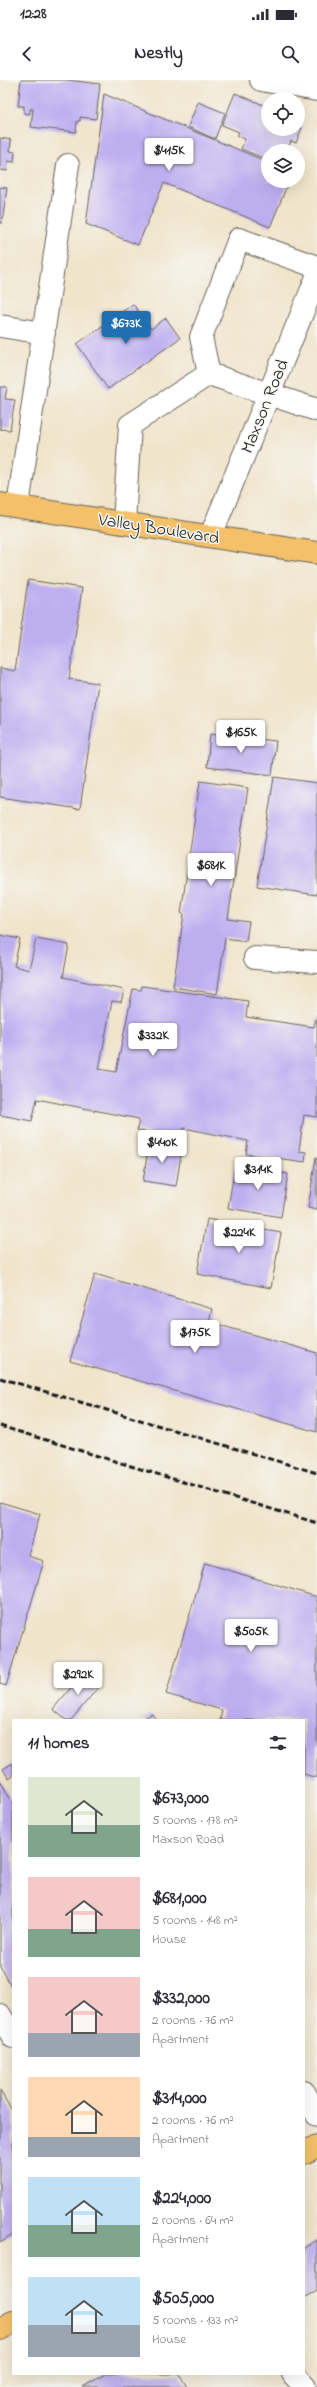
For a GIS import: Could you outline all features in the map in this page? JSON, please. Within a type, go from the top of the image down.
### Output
[{"type":"main road","name":"Valley Boulevard","points":[[9,505],[317,553]]},
{"type":"main road","points":[[305,2152],[317,2146]]},
{"type":"main road","points":[[0,2329],[12,2323]]},
{"type":"street","points":[[261,80],[317,90]]},
{"type":"street","points":[[9,505],[44,333],[68,165]]},
{"type":"street","points":[[209,374],[201,337],[239,239],[317,267]]},
{"type":"street","name":"Maxson Road","points":[[211,536],[317,277]]},
{"type":"street","points":[[0,326],[44,333]]},
{"type":"street","points":[[209,374],[270,393],[317,410]]},
{"type":"street","points":[[124,522],[130,425],[209,374]]},
{"type":"street","points":[[255,958],[317,962]]},
{"type":"street","points":[[0,2015],[12,2035]]},
{"type":"street","points":[[305,2094],[317,2115]]},
{"type":"street","points":[[294,2375],[305,2387]]},
{"type":"building","points":[[21,80],[67,80],[100,84],[96,119],[80,117],[80,121],[77,121],[76,132],[31,127],[33,109],[30,109],[30,114],[24,113],[24,106],[18,106]]},
{"type":"building","points":[[235,93],[261,104],[261,136],[299,136],[296,143],[291,141],[290,144],[261,144],[261,157],[241,149],[245,139],[237,136],[239,132],[222,125]]},
{"type":"building","points":[[104,94],[261,159],[261,188],[286,188],[270,227],[164,183],[138,245],[86,224]]},
{"type":"building","points":[[198,102],[225,113],[215,139],[188,127]]},
{"type":"building","points":[[0,138],[11,140],[10,151],[15,152],[14,162],[8,161],[7,171],[0,170]]},
{"type":"building","points":[[0,187],[7,188],[2,223],[0,223]]},
{"type":"building","points":[[133,304],[151,329],[166,318],[180,338],[108,389],[77,344]]},
{"type":"building","points":[[0,387],[7,387],[5,399],[15,400],[10,430],[0,429]]},
{"type":"building","points":[[28,580],[82,588],[69,679],[98,683],[80,809],[0,797],[0,668],[15,671]]},
{"type":"building","points":[[210,734],[276,741],[272,775],[207,767]]},
{"type":"building","points":[[274,777],[317,783],[317,895],[257,886]]},
{"type":"building","points":[[200,781],[248,788],[228,919],[249,922],[246,941],[225,938],[217,994],[173,987],[184,914],[181,913]]},
{"type":"building","points":[[0,935],[20,939],[14,966],[29,970],[36,939],[69,945],[63,977],[124,990],[121,1002],[112,1001],[99,1069],[116,1072],[133,989],[141,990],[142,986],[248,1001],[246,1017],[314,1027],[317,1015],[317,1117],[304,1115],[299,1151],[306,1152],[305,1162],[246,1154],[248,1141],[184,1128],[182,1140],[137,1130],[139,1119],[37,1099],[32,1121],[0,1115]]},
{"type":"building","points":[[149,1143],[182,1148],[176,1186],[143,1181]]},
{"type":"building","points":[[317,1157],[317,1210],[308,1208]]},
{"type":"building","points":[[235,1166],[288,1174],[281,1217],[228,1208]]},
{"type":"building","points":[[207,1219],[281,1233],[271,1288],[197,1274]]},
{"type":"building","points":[[95,1274],[212,1309],[209,1322],[317,1353],[317,1432],[70,1361]]},
{"type":"building","points":[[0,1502],[40,1514],[28,1556],[44,1561],[6,1686],[0,1684]]},
{"type":"building","points":[[205,1563],[317,1597],[317,1778],[305,1774],[305,1719],[220,1719],[222,1710],[166,1694]]},
{"type":"building","points":[[86,1670],[102,1683],[72,1719],[65,1719],[53,1709]]},
{"type":"building","points":[[152,1714],[155,1719],[142,1719]]},
{"type":"building","points":[[12,1764],[12,1777],[9,1779],[3,1769]]},
{"type":"building","points":[[0,1780],[12,1802],[12,1988],[0,1966]]},
{"type":"building","points":[[0,2091],[12,2110],[12,2235],[0,2242]]},
{"type":"building","points":[[317,2240],[317,2291],[305,2297],[305,2247]]},
{"type":"building","points":[[103,2375],[180,2375],[187,2387],[83,2387]]},
{"type":"railway","points":[[0,1378],[317,1473]]},
{"type":"railway","points":[[0,1426],[317,1523]]}]
